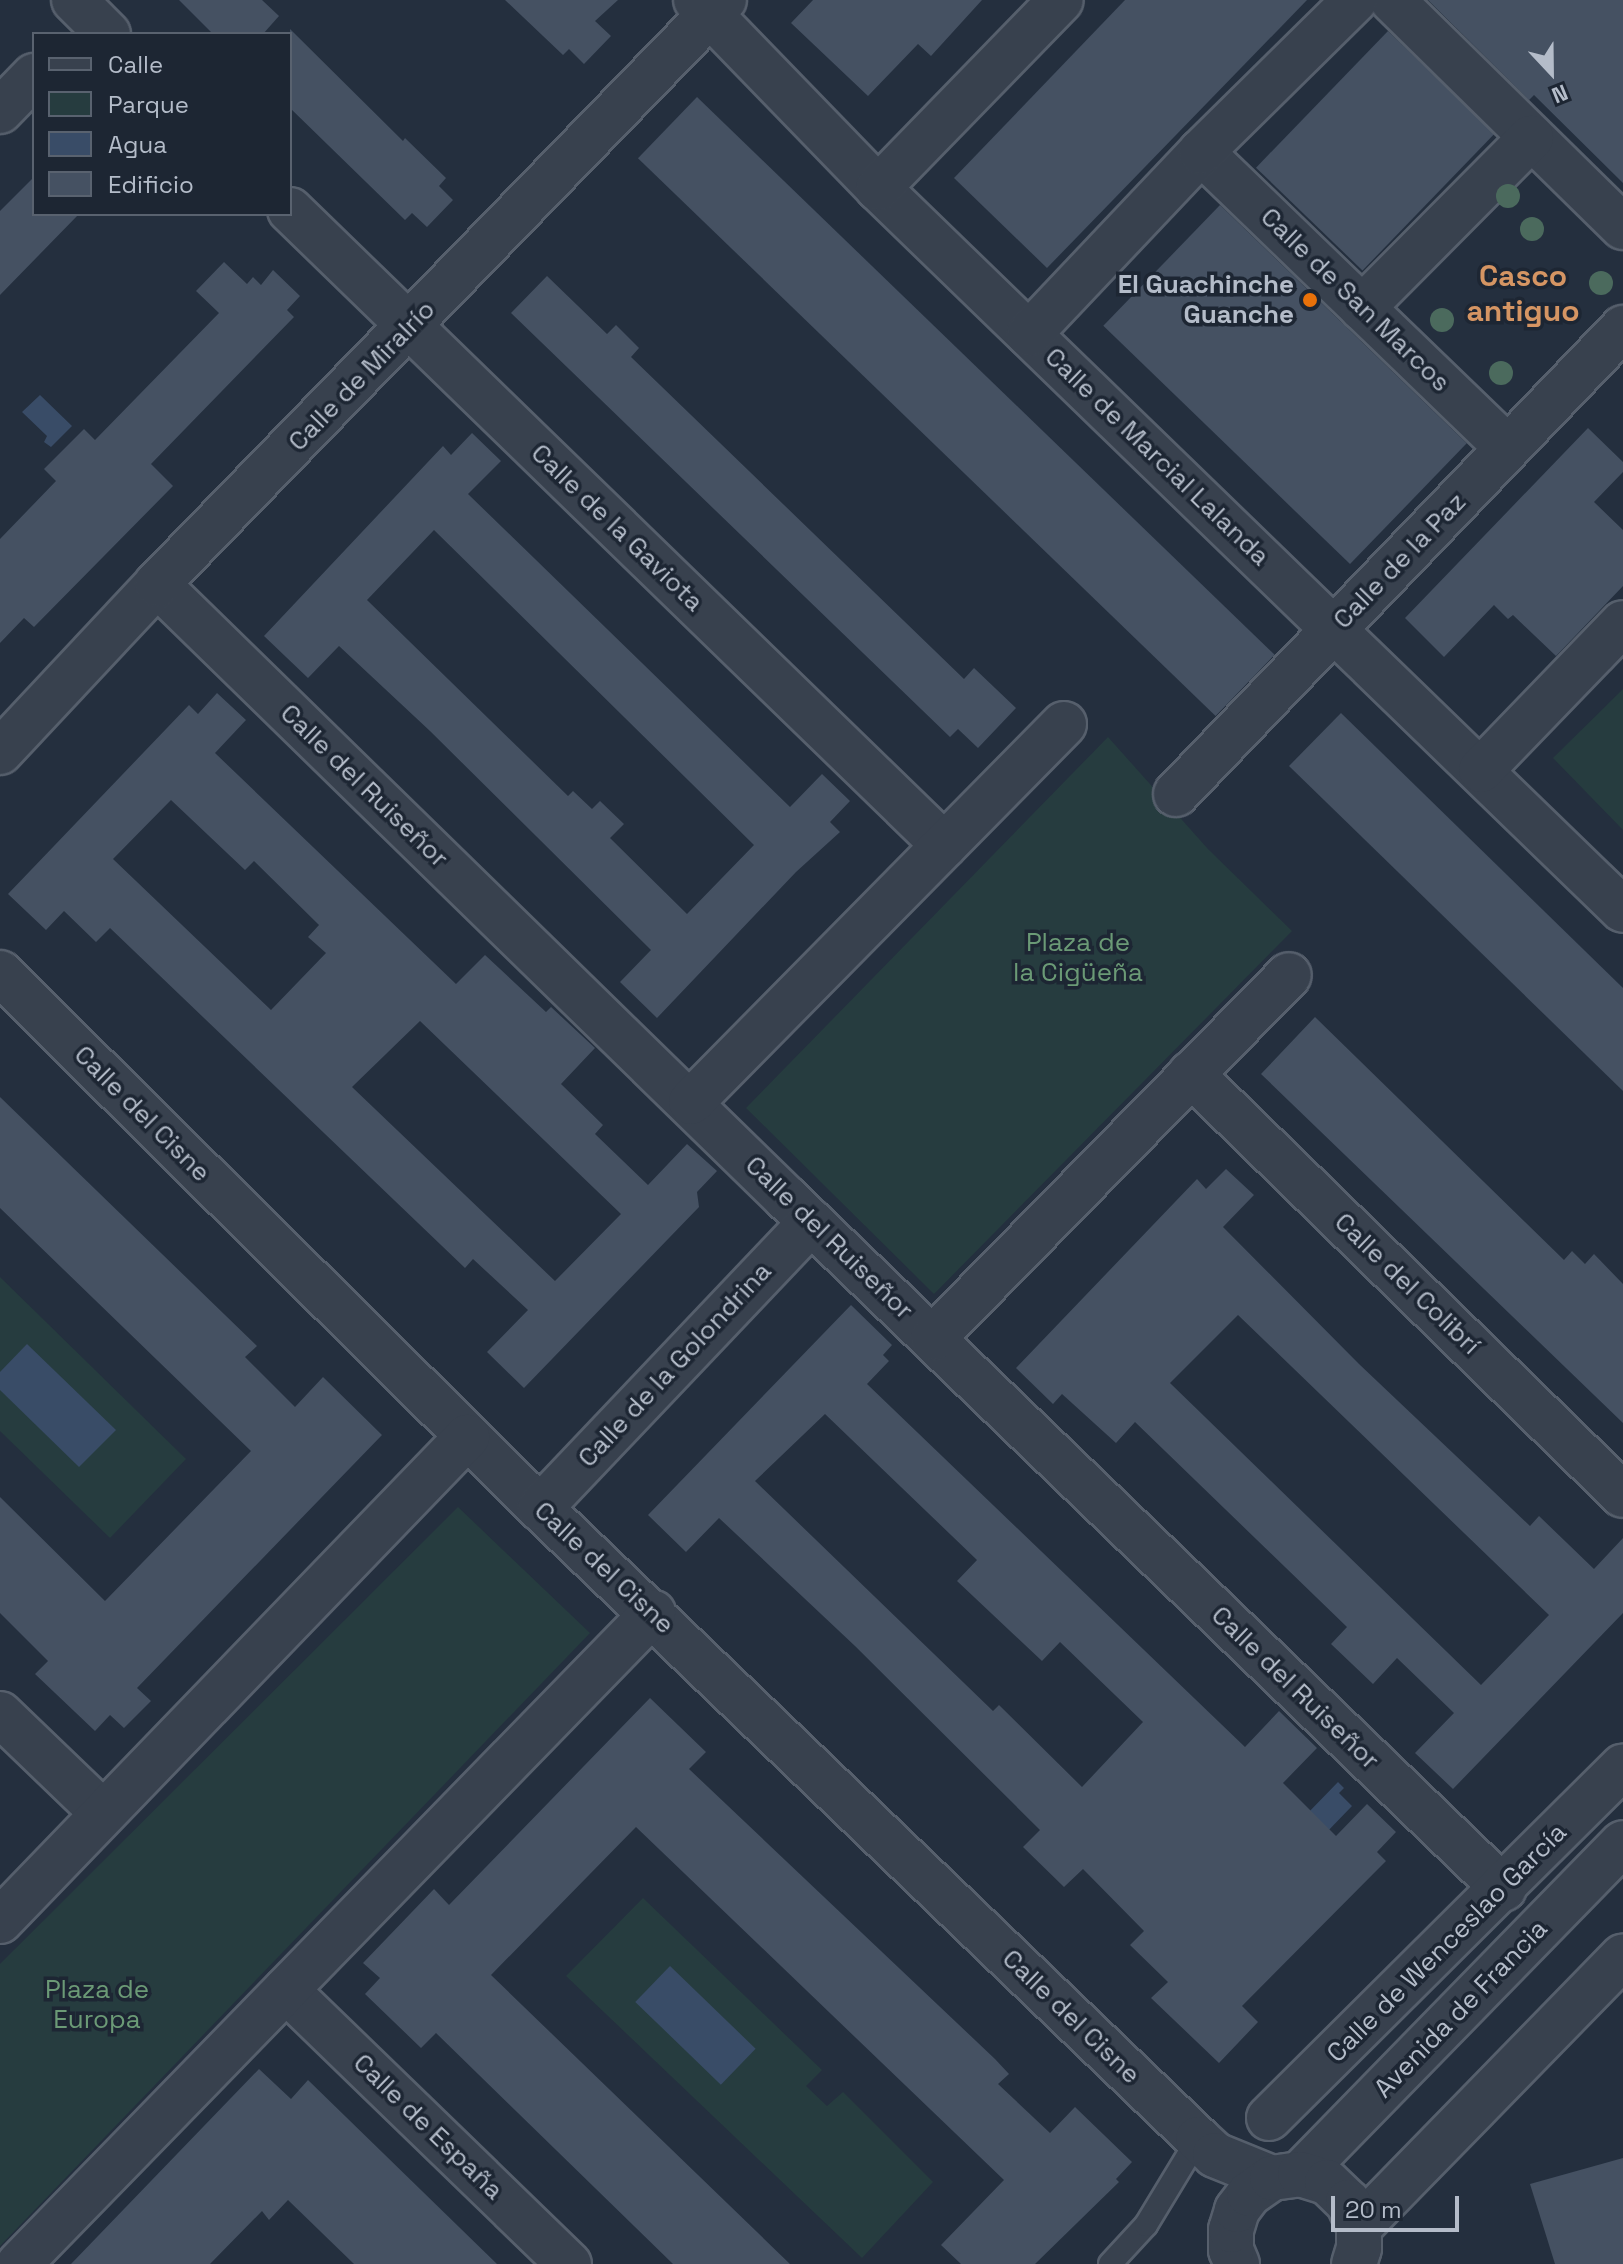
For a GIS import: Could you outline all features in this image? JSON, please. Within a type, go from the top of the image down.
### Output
[{"type":"street","points":[[878,188],[1061,0]]},
{"type":"street","points":[[1029,334],[1201,152],[1355,0]]},
{"type":"street","points":[[1392,0],[1623,227]]},
{"type":"street","name":"Calle de Marcial Lalanda","points":[[710,5],[878,188],[1623,910]]},
{"type":"street","name":"Calle de Miralrío","points":[[0,752],[157,584],[410,327],[710,5]]},
{"type":"street","points":[[0,111],[32,78]]},
{"type":"street","points":[[1362,308],[1531,138]]},
{"type":"street","name":"Calle de San Marcos","points":[[1201,152],[1508,448]]},
{"type":"street","name":"Calle de la Gaviota","points":[[292,212],[944,845]]},
{"type":"street","name":"Calle de la Paz","points":[[1176,794],[1508,448],[1616,351]]},
{"type":"street","name":"Calle del Ruiseñor","points":[[157,584],[811,1222],[1504,1889]]},
{"type":"street","points":[[1481,770],[1623,623]]},
{"type":"street","points":[[691,1102],[1064,724]]},
{"type":"street","name":"Calle del Cisne","points":[[0,973],[467,1437],[1207,2147],[1286,2176],[1327,2182],[1348,2202],[1356,2253]]},
{"type":"street","points":[[933,1338],[1289,975]]},
{"type":"street","name":"Calle del Colibrí","points":[[1191,1074],[1623,1495]]},
{"type":"street","name":"Calle de la Golondrina","points":[[540,1508],[811,1222]]},
{"type":"street","points":[[0,1921],[467,1437]]},
{"type":"street","points":[[29,2261],[286,1990],[653,1613]]},
{"type":"street","points":[[0,1714],[103,1813]]},
{"type":"street","name":"Calle de Wenceslao García","points":[[1269,2118],[1504,1889],[1623,1767]]},
{"type":"street","name":"Avenida de Francia","points":[[1231,2247],[1249,2194],[1286,2176],[1623,1843]]},
{"type":"street","points":[[1356,2253],[1623,1956]]},
{"type":"street","name":"Calle de España","points":[[286,1990],[569,2264]]},
{"type":"street","name":"Calle del Cisne","points":[[1207,2147],[1231,2247]]},
{"type":"lane","points":[[1110,2264],[1146,2225],[1207,2147]]},
{"type":"green space","points":[[1623,689],[1623,830],[1553,758]]},
{"type":"green space","name":"Plaza de la Cigüeña","points":[[1108,737],[1208,849],[1292,931],[934,1294],[746,1108]]},
{"type":"green space","points":[[0,1277],[186,1459],[110,1538],[0,1431]]},
{"type":"green space","name":"Plaza de Europa","points":[[458,1507],[590,1633],[0,2246],[0,1964]]},
{"type":"green space","points":[[643,1898],[822,2070],[806,2086],[827,2106],[843,2092],[933,2182],[862,2258],[566,1976]]},
{"type":"water","points":[[40,395],[72,426],[51,447],[44,442],[47,436],[22,412]]},
{"type":"water","points":[[27,1344],[116,1430],[79,1467],[0,1390],[0,1372]]},
{"type":"water","points":[[1338,1782],[1344,1788],[1339,1793],[1352,1806],[1324,1835],[1305,1816]]},
{"type":"water","points":[[670,1966],[756,2049],[721,2085],[635,2002]]},
{"type":"building","points":[[179,0],[262,0],[279,16],[265,32],[211,32]]},
{"type":"building","points":[[505,0],[618,0],[595,21],[611,36],[584,64],[569,49],[563,55]]},
{"type":"building","points":[[813,0],[982,0],[931,56],[918,44],[868,96],[791,23]]},
{"type":"building","points":[[1125,0],[1307,0],[1047,268],[954,178]]},
{"type":"building","points":[[1428,0],[1623,0],[1623,183],[1534,95],[1529,100]]},
{"type":"building","points":[[290,29],[403,141],[405,138],[446,178],[439,186],[453,200],[427,227],[412,213],[405,220],[292,110]]},
{"type":"building","points":[[1388,31],[1494,134],[1362,270],[1256,168]]},
{"type":"building","points":[[697,97],[1275,655],[1216,716],[638,158]]},
{"type":"building","points":[[32,179],[32,216],[77,216],[0,295],[0,211]]},
{"type":"building","points":[[1220,205],[1467,443],[1350,564],[1103,326]]},
{"type":"building","points":[[224,262],[247,284],[253,277],[261,285],[273,270],[300,296],[287,310],[294,317],[151,464],[173,486],[34,627],[24,618],[0,643],[0,539],[56,481],[44,469],[84,429],[95,440],[219,313],[196,291]]},
{"type":"building","points":[[547,276],[607,334],[616,325],[639,348],[631,357],[964,679],[974,668],[1016,708],[978,748],[958,729],[950,737],[511,313]]},
{"type":"building","points":[[1588,428],[1623,462],[1623,472],[1594,502],[1623,530],[1623,586],[1556,656],[1513,615],[1508,619],[1494,605],[1444,657],[1405,618]]},
{"type":"building","points":[[472,433],[501,461],[468,494],[790,807],[822,774],[850,801],[830,822],[840,832],[796,872],[657,1018],[620,982],[651,950],[430,731],[339,646],[308,678],[264,636],[443,446],[451,455]],"holes":[[[434,530],[754,845],[687,914],[610,838],[624,824],[600,801],[592,809],[573,791],[568,796],[367,600]]]},
{"type":"building","points":[[217,693],[246,720],[215,753],[456,984],[485,955],[546,1012],[551,1007],[595,1048],[561,1084],[603,1125],[595,1134],[648,1185],[687,1144],[717,1171],[697,1192],[699,1207],[524,1388],[487,1352],[528,1310],[473,1259],[465,1268],[110,928],[96,942],[64,911],[46,930],[8,894],[189,705],[198,714]],"holes":[[[171,800],[245,870],[254,861],[319,925],[308,937],[326,953],[271,1010],[113,859]],[[420,1021],[621,1214],[555,1281],[352,1087]]]},
{"type":"building","points":[[1341,713],[1623,988],[1623,1091],[1289,766]]},
{"type":"building","points":[[1315,1017],[1564,1260],[1572,1251],[1585,1264],[1594,1254],[1623,1284],[1623,1423],[1261,1074]]},
{"type":"building","points":[[0,1097],[257,1346],[245,1357],[295,1407],[323,1377],[382,1435],[137,1688],[151,1701],[124,1728],[110,1715],[95,1731],[35,1674],[48,1661],[0,1613],[0,1497],[105,1601],[251,1451],[0,1208]]},
{"type":"building","points":[[1226,1169],[1254,1195],[1223,1227],[1359,1364],[1530,1526],[1539,1516],[1594,1569],[1623,1538],[1623,1613],[1453,1789],[1415,1753],[1454,1713],[1397,1658],[1373,1684],[1331,1644],[1347,1627],[1135,1422],[1116,1443],[1062,1394],[1053,1404],[1016,1368],[1197,1179],[1206,1189]],"holes":[[[1238,1315],[1549,1615],[1481,1685],[1170,1383]]]},
{"type":"building","points":[[851,1305],[892,1345],[883,1355],[889,1361],[867,1384],[1245,1747],[1279,1711],[1317,1748],[1283,1783],[1336,1836],[1367,1804],[1396,1832],[1377,1852],[1386,1861],[1242,2006],[1258,2022],[1219,2063],[1151,1998],[1168,1982],[1130,1945],[1144,1931],[1083,1869],[1064,1887],[1023,1847],[1040,1830],[855,1646],[719,1518],[686,1552],[648,1515]],"holes":[[[825,1414],[977,1560],[957,1581],[1042,1661],[1060,1642],[1143,1722],[1082,1787],[999,1705],[993,1711],[755,1481]]]},
{"type":"building","points":[[650,1698],[706,1752],[689,1769],[995,2059],[1009,2074],[998,2084],[1050,2133],[1075,2107],[1132,2162],[1116,2179],[1119,2182],[1035,2264],[961,2264],[941,2245],[1004,2180],[636,1827],[491,1975],[790,2264],[673,2264],[436,2033],[421,2048],[365,1994],[380,1978],[363,1963],[434,1889],[449,1905]]},
{"type":"building","points":[[259,2069],[291,2099],[308,2080],[497,2264],[354,2264],[288,2200],[269,2220],[262,2211],[210,2264],[71,2264]]},
{"type":"building","points":[[1623,2158],[1623,2264],[1555,2264],[1530,2184]]},
{"type":"place","name":"El Guachinche Guanche","points":[[1310,300]]},
{"type":"district","name":"Casco antiguo","points":[[1523,293]]}]
